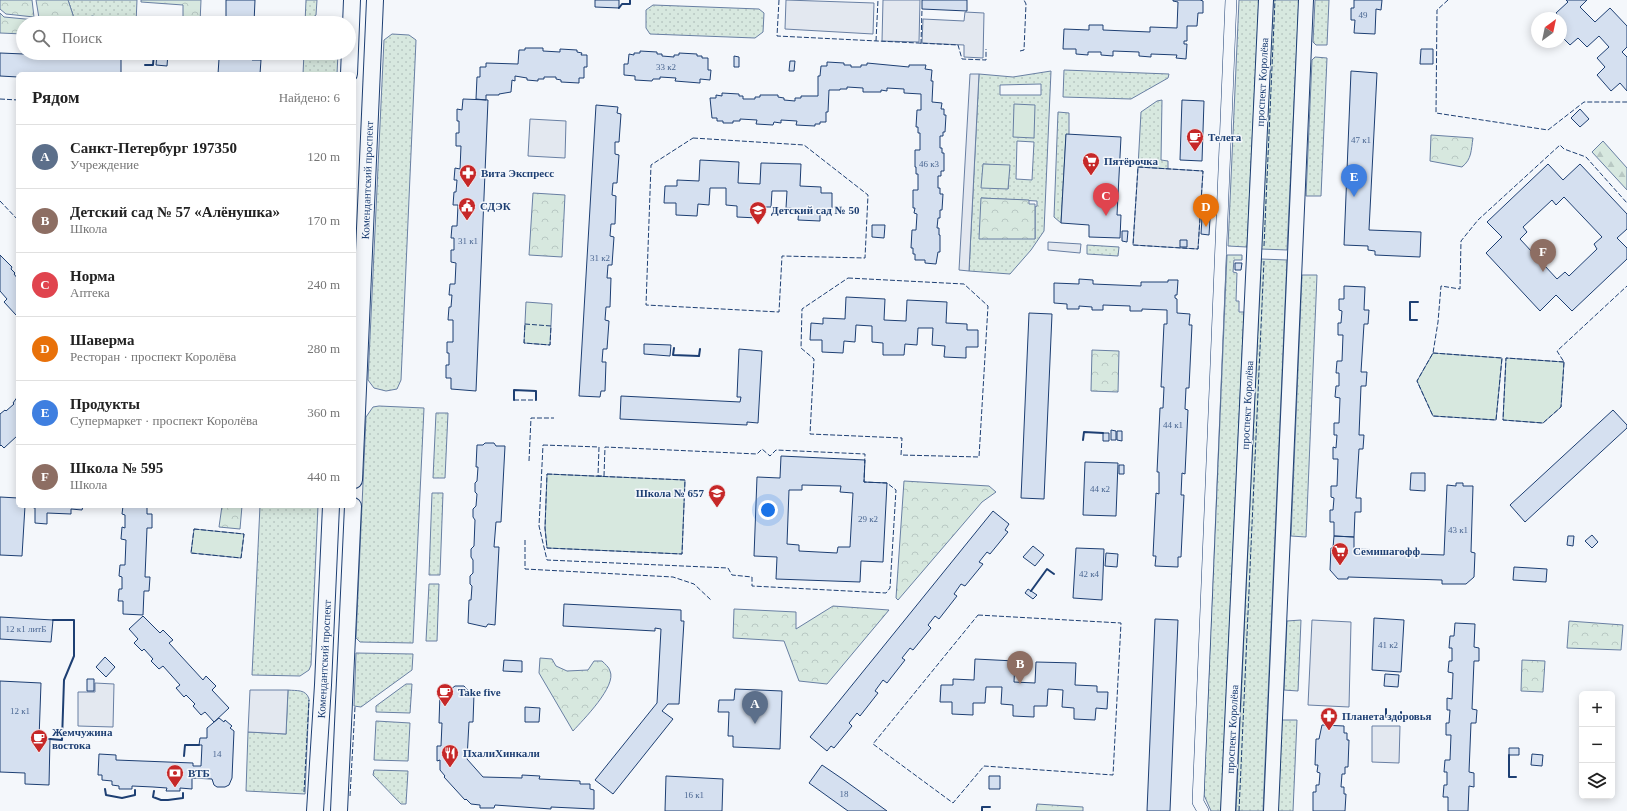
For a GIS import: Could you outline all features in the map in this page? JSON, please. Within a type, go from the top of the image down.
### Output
[{"type":"main road","points":[[351,16],[352,0]]},
{"type":"main road","name":"Комендантский проспект","points":[[356,434],[375,0]]},
{"type":"main road","points":[[349,72],[350,60]]},
{"type":"main road","name":"Комендантский проспект","points":[[315,811],[323,685],[331,508]]},
{"type":"main road","name":"Комендантский проспект","points":[[339,811],[353,508]]},
{"type":"street","points":[[1203,811],[1198,802],[1231,0]]},
{"type":"street","name":"проспект Королёва","points":[[1228,811],[1266,0]]},
{"type":"street","points":[[1271,811],[1306,0]]},
{"type":"green space","points":[[0,0],[32,0],[34,16],[6,14],[0,9]]},
{"type":"green space","points":[[36,0],[68,0],[73,15],[73,16],[39,16]]},
{"type":"green space","points":[[68,0],[137,0],[136,16],[73,15]]},
{"type":"green space","points":[[141,0],[201,0],[200,16],[183,16],[183,5],[141,2]]},
{"type":"green space","points":[[306,0],[317,0],[316,15],[305,16]]},
{"type":"green space","points":[[1239,0],[1259,0],[1247,247],[1228,246]]},
{"type":"green space","points":[[1273,0],[1299,0],[1287,250],[1261,249]]},
{"type":"green space","points":[[1315,0],[1329,0],[1327,45],[1316,45],[1313,42]]},
{"type":"green space","points":[[653,5],[759,9],[764,13],[763,32],[755,38],[650,34],[646,28],[646,10]]},
{"type":"green space","points":[[0,13],[4,17],[16,18],[16,34],[0,33]]},
{"type":"green space","points":[[392,34],[409,35],[416,40],[401,380],[397,389],[386,391],[374,388],[368,380],[384,40]]},
{"type":"green space","points":[[1315,57],[1327,58],[1321,196],[1306,196],[1312,60]]},
{"type":"green space","points":[[304,60],[338,60],[337,72],[303,72]]},
{"type":"green space","points":[[1064,70],[1169,74],[1168,78],[1131,99],[1063,97]]},
{"type":"green space","points":[[1051,71],[1044,231],[1031,250],[1010,274],[969,271],[979,74],[1013,77]],"holes":[[[1041,84],[1041,95],[1000,95],[1000,85]],[[1017,141],[1034,142],[1032,180],[1016,179]],[[983,164],[1009,166],[1008,189]],[[981,198],[1037,201],[1037,206],[1035,207],[1035,239]]]},
{"type":"green space","points":[[1162,100],[1161,160],[1168,161],[1168,169],[1138,167],[1141,112],[1157,101]]},
{"type":"green space","points":[[1014,104],[1035,105],[1034,138],[1013,137]]},
{"type":"green space","points":[[1058,112],[1069,113],[1069,135],[1066,135],[1061,223],[1054,217]]},
{"type":"green space","points":[[1431,135],[1473,138],[1468,161],[1462,167],[1430,161]]},
{"type":"green space","points":[[1603,141],[1627,168],[1627,190],[1592,152]]},
{"type":"green space","points":[[983,164],[1010,165],[1008,189],[981,188]]},
{"type":"green space","points":[[533,193],[565,195],[562,257],[529,255]]},
{"type":"green space","points":[[981,198],[1029,200],[1029,204],[1035,204],[1035,239],[979,239]]},
{"type":"green space","points":[[1087,245],[1119,247],[1118,256],[1087,254]]},
{"type":"green space","points":[[1227,255],[1242,255],[1242,260],[1234,260],[1233,272],[1237,273],[1236,301],[1239,301],[1239,312],[1244,312],[1221,811],[1211,811],[1204,795]]},
{"type":"green space","points":[[1261,259],[1287,260],[1263,811],[1236,811]]},
{"type":"green space","points":[[1302,275],[1317,275],[1306,537],[1291,536]]},
{"type":"green space","points":[[526,302],[552,304],[550,345],[524,343]]},
{"type":"green space","points":[[1092,350],[1119,351],[1118,392],[1091,391]]},
{"type":"green space","points":[[1433,353],[1502,358],[1496,420],[1433,416],[1417,381]]},
{"type":"green space","points":[[1506,358],[1564,362],[1561,407],[1543,423],[1503,420]]},
{"type":"green space","points":[[373,407],[424,408],[413,643],[360,642],[356,638],[366,417]]},
{"type":"green space","points":[[436,413],[448,413],[445,478],[433,478]]},
{"type":"green space","points":[[547,474],[685,480],[682,554],[547,548],[545,528]]},
{"type":"green space","points":[[904,481],[989,486],[996,492],[982,502],[898,600],[896,598]]},
{"type":"green space","points":[[432,493],[443,493],[440,575],[429,575]]},
{"type":"green space","points":[[222,508],[242,508],[240,529],[219,527]]},
{"type":"green space","points":[[260,508],[318,508],[311,665],[309,670],[300,676],[252,675]]},
{"type":"green space","points":[[194,529],[244,534],[241,558],[191,553]]},
{"type":"green space","points":[[429,584],[439,584],[437,641],[426,641]]},
{"type":"green space","points":[[833,606],[889,610],[827,684],[799,681],[784,641],[733,638],[734,609],[796,612],[796,629]]},
{"type":"green space","points":[[1301,620],[1298,691],[1284,690],[1287,621]]},
{"type":"green space","points":[[1569,621],[1623,625],[1621,650],[1567,648]]},
{"type":"green space","points":[[356,653],[413,654],[412,670],[361,707],[354,706]]},
{"type":"green space","points":[[540,658],[552,659],[556,666],[567,671],[588,670],[594,661],[602,661],[609,670],[611,677],[604,694],[573,731],[539,673]]},
{"type":"green space","points":[[1522,660],[1545,661],[1543,692],[1521,691]]},
{"type":"green space","points":[[406,684],[412,684],[410,713],[376,712],[376,706]]},
{"type":"green space","points":[[288,690],[303,692],[309,699],[305,794],[246,791],[248,732],[286,734]]},
{"type":"green space","points":[[1282,720],[1297,720],[1293,811],[1278,811]]},
{"type":"green space","points":[[376,721],[410,723],[408,761],[374,760]]},
{"type":"green space","points":[[374,770],[408,771],[406,804],[401,804],[373,775]]},
{"type":"green space","points":[[1037,804],[1083,807],[1083,811],[1036,811]]},
{"type":"shaded area","points":[[786,0],[874,3],[873,34],[785,29]]},
{"type":"shaded area","points":[[883,0],[920,0],[919,42],[882,41]]},
{"type":"shaded area","points":[[965,12],[984,13],[983,58],[964,57],[964,45],[922,43],[923,19],[964,21]]},
{"type":"shaded area","points":[[970,74],[979,74],[969,271],[959,270]]},
{"type":"shaded area","points":[[530,119],[566,121],[565,158],[528,156]]},
{"type":"shaded area","points":[[1138,167],[1203,171],[1198,249],[1133,245]]},
{"type":"shaded area","points":[[1048,242],[1081,244],[1080,253],[1048,250]]},
{"type":"shaded area","points":[[1312,620],[1351,622],[1349,707],[1308,705]]},
{"type":"shaded area","points":[[95,683],[114,684],[113,727],[78,726],[78,692],[95,692]]},
{"type":"shaded area","points":[[250,690],[288,690],[286,734],[248,732]]},
{"type":"shaded area","points":[[1372,726],[1400,726],[1399,763],[1372,762]]},
{"type":"building","points":[[226,0],[255,0],[254,16],[226,16]]},
{"type":"building","points":[[595,0],[619,0],[619,8],[595,7]]},
{"type":"building","points":[[922,0],[967,0],[967,11],[922,9]]},
{"type":"building","points":[[1173,0],[1203,1],[1203,13],[1198,13],[1197,26],[1187,26],[1187,41],[1184,41],[1184,44],[1187,44],[1186,59],[1176,58],[1177,55],[1151,54],[1151,57],[1139,56],[1139,52],[1113,51],[1113,56],[1101,55],[1101,52],[1088,52],[1088,55],[1076,54],[1076,49],[1063,49],[1064,29],[1089,30],[1089,25],[1103,25],[1103,30],[1150,32],[1150,27],[1177,28],[1178,2]]},
{"type":"building","points":[[1354,0],[1382,0],[1381,10],[1376,9],[1375,34],[1354,33],[1355,20],[1351,20],[1351,8],[1354,8]]},
{"type":"building","points":[[1566,0],[1587,0],[1580,7],[1595,22],[1610,8],[1627,26],[1627,47],[1622,52],[1627,57],[1627,91],[1620,83],[1611,91],[1597,75],[1605,67],[1597,58],[1609,47],[1599,36],[1587,47],[1578,38],[1570,45],[1567,42],[1567,12],[1557,12],[1568,2]]},
{"type":"building","points":[[525,48],[543,48],[543,51],[560,52],[560,49],[577,50],[577,52],[582,53],[581,55],[587,55],[587,67],[584,67],[584,78],[579,78],[579,83],[561,82],[561,80],[556,79],[556,77],[544,77],[544,79],[538,79],[538,81],[527,80],[527,78],[515,76],[515,81],[512,80],[511,92],[499,95],[486,95],[486,100],[476,99],[477,77],[480,77],[480,67],[486,67],[486,63],[518,64],[519,50],[525,50]]},
{"type":"building","points":[[1421,49],[1433,49],[1433,64],[1420,64]]},
{"type":"building","points":[[640,51],[657,52],[657,54],[662,54],[662,56],[674,57],[674,55],[679,55],[679,53],[697,54],[697,56],[702,56],[702,58],[708,58],[708,70],[711,70],[710,80],[700,79],[700,83],[675,81],[676,78],[660,77],[660,79],[653,79],[652,81],[635,80],[635,76],[624,75],[624,64],[628,64],[629,54],[634,55],[634,53],[640,53]]},
{"type":"building","points":[[0,53],[16,54],[16,60],[121,60],[121,72],[16,72],[16,77],[0,76]]},
{"type":"building","points":[[734,56],[739,57],[739,67],[734,67]]},
{"type":"building","points":[[156,60],[167,60],[167,66],[156,65]]},
{"type":"building","points":[[219,60],[261,60],[260,72],[218,72]]},
{"type":"building","points":[[790,61],[795,61],[794,71],[789,71]]},
{"type":"building","points":[[827,62],[844,63],[844,65],[851,65],[851,67],[861,67],[861,65],[867,65],[867,63],[909,67],[909,65],[926,65],[925,69],[932,70],[932,102],[942,103],[941,109],[944,109],[944,115],[946,115],[945,132],[943,132],[943,136],[940,136],[940,148],[942,148],[942,153],[944,153],[944,171],[941,171],[941,176],[938,176],[938,188],[940,188],[940,194],[943,194],[942,210],[940,210],[940,218],[938,218],[937,228],[939,228],[940,235],[940,252],[938,252],[936,264],[925,263],[925,260],[915,260],[913,248],[911,248],[912,230],[916,230],[917,214],[914,213],[915,208],[913,208],[913,190],[918,190],[918,174],[916,174],[915,167],[915,150],[920,150],[920,133],[918,133],[918,127],[916,127],[917,110],[921,110],[921,94],[904,93],[904,89],[887,88],[887,91],[881,90],[881,92],[863,92],[863,88],[847,87],[847,89],[829,90],[826,122],[820,122],[820,124],[815,124],[815,126],[796,125],[797,121],[781,120],[781,123],[774,122],[773,125],[756,124],[757,120],[740,119],[740,121],[733,121],[733,123],[723,123],[723,121],[717,121],[717,118],[712,118],[710,98],[716,98],[716,95],[722,96],[722,93],[739,94],[739,96],[743,96],[743,99],[755,99],[755,97],[760,97],[760,95],[778,95],[778,97],[784,98],[784,100],[795,101],[795,98],[801,98],[801,96],[818,96],[818,76],[820,76],[821,66],[827,66]]},
{"type":"building","points":[[1351,71],[1377,73],[1369,230],[1421,232],[1420,257],[1375,255],[1375,251],[1368,250],[1368,246],[1344,245]]},
{"type":"building","points":[[463,99],[488,100],[476,391],[451,389],[451,378],[446,378],[446,365],[449,365],[447,342],[453,342],[453,320],[448,320],[452,295],[449,295],[450,284],[455,284],[456,263],[451,262],[451,250],[454,250],[454,238],[451,238],[452,226],[457,226],[458,205],[453,205],[457,180],[454,180],[455,168],[460,169],[461,146],[456,146],[456,133],[459,133],[457,109],[462,110]]},
{"type":"building","points":[[1182,100],[1204,101],[1202,161],[1180,160]]},
{"type":"building","points":[[596,105],[618,107],[617,113],[621,114],[619,142],[615,142],[615,154],[619,155],[617,183],[613,183],[612,195],[616,196],[615,224],[611,224],[610,236],[614,237],[612,265],[608,265],[607,278],[611,278],[610,307],[606,307],[605,320],[609,321],[607,349],[603,349],[602,362],[606,362],[605,391],[601,391],[600,397],[579,396]]},
{"type":"building","points":[[1580,109],[1589,119],[1580,127],[1571,118]]},
{"type":"building","name":"Пятёрочка","points":[[1066,134],[1121,137],[1117,215],[1121,215],[1120,238],[1089,237],[1089,225],[1061,223]]},
{"type":"building","points":[[700,160],[739,162],[738,183],[760,184],[761,163],[801,164],[800,186],[821,187],[821,193],[832,193],[832,210],[820,209],[820,221],[798,220],[799,209],[786,208],[787,191],[772,191],[771,207],[759,207],[758,218],[737,217],[737,206],[726,205],[726,188],[710,188],[709,205],[698,204],[697,216],[676,215],[676,203],[664,203],[665,186],[677,186],[677,180],[699,181]]},
{"type":"building","points":[[1548,164],[1563,180],[1580,164],[1627,214],[1627,229],[1617,238],[1627,248],[1627,259],[1572,311],[1556,295],[1540,311],[1486,253],[1502,237],[1487,222]],"holes":[[[1564,197],[1602,237],[1594,244],[1597,249],[1569,276],[1565,272],[1557,279],[1520,239],[1527,232],[1523,227],[1552,200],[1556,205]]]},
{"type":"building","points":[[1203,204],[1210,204],[1210,219],[1202,218]]},
{"type":"building","points":[[1202,218],[1210,219],[1209,235],[1201,234]]},
{"type":"building","points":[[872,225],[885,225],[884,238],[872,237]]},
{"type":"building","points":[[1122,231],[1128,231],[1127,242],[1122,241]]},
{"type":"building","points":[[1180,240],[1187,240],[1187,247],[1180,247]]},
{"type":"building","points":[[0,255],[12,267],[11,269],[16,276],[16,315],[4,302],[7,299],[0,291]]},
{"type":"building","points":[[1235,263],[1242,263],[1241,270],[1235,270]]},
{"type":"building","points":[[1079,279],[1093,280],[1093,284],[1141,286],[1141,282],[1168,282],[1168,280],[1178,280],[1177,295],[1175,295],[1175,298],[1177,299],[1177,313],[1190,314],[1189,325],[1192,325],[1189,388],[1186,388],[1185,409],[1188,410],[1185,474],[1182,473],[1181,495],[1184,495],[1181,557],[1178,557],[1178,567],[1155,566],[1156,556],[1153,556],[1156,493],[1159,494],[1159,472],[1157,472],[1160,408],[1163,408],[1164,387],[1161,387],[1164,324],[1167,324],[1167,310],[1142,309],[1142,311],[1130,311],[1130,306],[1103,305],[1103,310],[1092,310],[1092,307],[1079,306],[1079,309],[1067,309],[1067,304],[1054,303],[1054,283],[1079,284]]},
{"type":"building","points":[[1344,286],[1365,287],[1364,310],[1369,310],[1368,324],[1364,324],[1361,372],[1367,372],[1366,386],[1361,386],[1359,435],[1364,435],[1363,449],[1359,449],[1356,498],[1361,498],[1361,512],[1355,512],[1354,537],[1334,536],[1334,522],[1330,522],[1330,510],[1333,510],[1334,498],[1331,497],[1331,486],[1337,486],[1338,459],[1333,459],[1333,447],[1336,448],[1337,435],[1334,435],[1334,423],[1339,423],[1340,398],[1335,397],[1336,386],[1339,386],[1339,373],[1336,373],[1337,361],[1342,361],[1343,335],[1338,335],[1338,323],[1341,323],[1342,311],[1339,310],[1339,299],[1344,299]]},
{"type":"building","points":[[846,297],[885,299],[884,320],[906,321],[907,300],[947,302],[946,323],[967,324],[967,330],[978,330],[978,347],[966,347],[966,358],[944,357],[945,346],[932,345],[933,328],[918,328],[917,345],[905,344],[904,355],[883,355],[883,343],[872,342],[872,326],[856,325],[855,342],[844,341],[843,353],[822,352],[822,340],[810,340],[811,323],[823,324],[823,318],[845,319]]},
{"type":"building","points":[[1029,313],[1052,314],[1044,499],[1021,498]]},
{"type":"building","points":[[644,344],[671,345],[670,356],[644,354]]},
{"type":"building","points":[[739,349],[762,351],[758,423],[747,422],[747,425],[620,419],[621,396],[740,402],[741,397],[737,397]]},
{"type":"building","points":[[16,399],[16,437],[4,448],[1,445],[0,446],[0,414],[5,410],[6,411],[14,404],[13,403]]},
{"type":"building","points":[[1613,410],[1627,425],[1627,428],[1525,522],[1510,505]]},
{"type":"building","points":[[1111,430],[1116,431],[1116,440],[1111,440]]},
{"type":"building","points":[[1117,431],[1122,431],[1122,441],[1117,440]]},
{"type":"building","points":[[1103,433],[1109,433],[1109,441],[1103,441]]},
{"type":"building","points":[[485,443],[494,443],[496,446],[505,446],[501,522],[496,522],[494,547],[499,547],[495,625],[488,624],[486,627],[468,623],[469,600],[471,600],[472,586],[470,584],[470,576],[473,573],[471,549],[474,546],[475,520],[473,517],[473,509],[476,506],[477,494],[475,492],[475,483],[477,481],[478,467],[476,467],[477,445],[483,445]]},
{"type":"building","points":[[781,456],[865,460],[864,482],[887,483],[883,562],[861,561],[860,582],[776,579],[777,557],[754,556],[757,477],[780,478]],"holes":[[[802,485],[841,486],[840,492],[853,493],[850,547],[838,547],[837,553],[799,551],[799,545],[787,544],[789,490],[802,490]]]},
{"type":"building","points":[[1085,462],[1118,463],[1116,516],[1083,515]]},
{"type":"building","points":[[1119,465],[1124,465],[1124,474],[1119,474]]},
{"type":"building","points":[[1411,473],[1425,473],[1425,491],[1410,490]]},
{"type":"building","points":[[1456,483],[1463,483],[1463,486],[1473,486],[1471,552],[1475,553],[1474,577],[1466,584],[1442,584],[1442,580],[1348,577],[1348,579],[1338,579],[1330,570],[1331,548],[1333,548],[1334,536],[1354,537],[1354,549],[1418,551],[1417,554],[1444,555],[1447,485],[1456,486]]},
{"type":"building","points":[[0,497],[16,498],[16,508],[25,508],[22,556],[0,555]]},
{"type":"building","points":[[35,508],[82,508],[82,510],[71,509],[71,514],[47,513],[47,524],[35,523]]},
{"type":"building","points":[[123,508],[147,508],[147,514],[152,514],[152,528],[147,528],[145,577],[150,577],[149,591],[144,591],[143,615],[123,614],[123,601],[118,601],[119,589],[122,589],[122,577],[119,576],[120,565],[125,565],[126,540],[121,539],[122,527],[125,528],[125,515],[122,514]]},
{"type":"building","points":[[993,511],[1009,524],[1005,530],[1008,532],[990,554],[987,552],[979,562],[983,564],[965,586],[961,584],[954,594],[957,596],[939,619],[935,616],[928,625],[931,628],[913,650],[910,648],[902,658],[905,660],[887,683],[883,680],[875,691],[878,693],[860,716],[857,713],[849,723],[852,726],[834,748],[831,746],[827,751],[810,737]]},
{"type":"building","points":[[1592,535],[1598,542],[1592,548],[1585,541]]},
{"type":"building","points":[[1568,536],[1574,536],[1573,546],[1567,545]]},
{"type":"building","points":[[1033,546],[1044,555],[1035,566],[1023,557]]},
{"type":"building","points":[[1076,548],[1104,549],[1102,600],[1073,598]]},
{"type":"building","points":[[1106,553],[1118,554],[1117,567],[1105,566]]},
{"type":"building","points":[[1514,567],[1547,569],[1546,582],[1513,580]]},
{"type":"building","points":[[1028,589],[1037,595],[1033,599],[1025,593]]},
{"type":"building","points":[[564,604],[681,610],[681,621],[684,621],[679,704],[668,704],[662,711],[673,719],[613,794],[595,780],[657,703],[661,629],[655,628],[655,631],[563,626]]},
{"type":"building","points":[[143,616],[160,633],[163,630],[173,640],[169,643],[203,680],[206,676],[216,686],[212,690],[229,708],[214,722],[205,712],[201,715],[193,706],[195,704],[186,695],[184,697],[176,688],[180,685],[163,666],[159,669],[151,661],[153,659],[144,649],[142,651],[134,643],[138,639],[129,629]]},
{"type":"building","points":[[0,617],[53,620],[51,642],[0,639]]},
{"type":"building","points":[[1374,618],[1404,620],[1401,672],[1372,670]]},
{"type":"building","points":[[1155,619],[1178,620],[1170,811],[1147,811]]},
{"type":"building","points":[[1455,623],[1475,624],[1474,647],[1479,648],[1479,661],[1474,661],[1472,709],[1477,710],[1476,723],[1471,723],[1469,772],[1474,773],[1474,787],[1469,786],[1468,811],[1448,811],[1448,797],[1443,797],[1444,785],[1447,785],[1447,772],[1444,772],[1445,760],[1450,760],[1451,735],[1446,735],[1446,723],[1449,723],[1450,710],[1447,710],[1447,698],[1452,699],[1453,673],[1448,672],[1449,661],[1452,661],[1452,648],[1449,648],[1450,636],[1454,636]]},
{"type":"building","points":[[105,657],[115,667],[106,677],[96,667]]},
{"type":"building","points":[[975,659],[1015,661],[1014,682],[1035,683],[1036,662],[1076,663],[1075,685],[1097,686],[1097,692],[1108,692],[1107,709],[1096,708],[1095,720],[1074,719],[1074,708],[1062,707],[1063,690],[1048,689],[1047,706],[1034,706],[1034,717],[1013,716],[1013,705],[1001,704],[1002,687],[986,687],[985,703],[973,703],[973,715],[952,714],[952,702],[940,702],[941,685],[953,685],[953,679],[974,680]]},
{"type":"building","points":[[504,660],[522,661],[522,672],[503,671]]},
{"type":"building","points":[[1385,674],[1399,675],[1398,687],[1384,686]]},
{"type":"building","points":[[87,679],[94,679],[94,691],[87,691]]},
{"type":"building","points":[[0,681],[41,683],[39,739],[50,739],[49,785],[25,784],[25,773],[0,772]]},
{"type":"building","points":[[455,686],[464,686],[468,690],[467,694],[474,694],[473,722],[469,722],[467,759],[483,777],[522,778],[522,775],[540,776],[539,779],[580,781],[580,784],[590,784],[590,789],[594,790],[594,809],[551,807],[551,809],[495,805],[494,808],[480,808],[480,805],[471,804],[466,799],[465,800],[444,777],[445,776],[440,770],[440,760],[437,761],[437,746],[441,746],[442,723],[439,723],[440,693],[451,693],[451,689]]},
{"type":"building","points":[[735,689],[782,691],[780,749],[733,747],[733,736],[728,736],[729,712],[718,712],[719,700],[734,700]]},
{"type":"building","points":[[525,707],[540,708],[539,722],[525,722]]},
{"type":"building","points":[[219,718],[224,722],[225,720],[232,726],[230,728],[234,731],[232,778],[229,785],[225,787],[217,787],[214,785],[212,779],[192,778],[192,789],[180,788],[180,791],[166,791],[167,788],[132,786],[132,789],[119,789],[119,786],[112,785],[112,781],[102,780],[102,775],[98,775],[99,754],[116,755],[116,760],[193,763],[193,766],[201,766],[202,745],[199,745],[200,738],[207,738],[207,728]]},
{"type":"building","points":[[1322,725],[1344,726],[1344,733],[1347,733],[1347,740],[1349,740],[1348,767],[1345,767],[1345,774],[1342,774],[1341,787],[1344,787],[1344,794],[1346,794],[1345,811],[1313,811],[1313,792],[1316,792],[1316,785],[1319,785],[1320,773],[1317,772],[1318,765],[1315,765],[1316,739],[1319,739]]},
{"type":"building","points":[[1509,748],[1519,748],[1519,755],[1509,755]]},
{"type":"building","points":[[1532,754],[1543,755],[1542,766],[1531,765]]},
{"type":"building","points":[[822,765],[887,811],[848,811],[809,783]]},
{"type":"building","points":[[666,776],[723,779],[722,811],[665,811]]},
{"type":"building","points":[[989,776],[1000,776],[1000,789],[989,789]]},
{"type":"fence","points":[[779,0],[777,36],[958,45],[962,59],[986,60],[986,49]]},
{"type":"fence","points":[[876,41],[878,0]]},
{"type":"fence","points":[[1020,51],[1024,50],[1026,4],[1024,0]]},
{"type":"fence","points":[[1264,246],[1275,0]]},
{"type":"fence","points":[[1448,0],[1437,10],[1436,113],[1548,130],[1584,102],[1627,102]]},
{"type":"fence","points":[[921,44],[922,9]]},
{"type":"fence","points":[[0,99],[16,100]]},
{"type":"fence","points":[[693,138],[804,145],[868,195],[865,258],[782,256],[779,312],[646,305],[651,165],[693,138]]},
{"type":"fence","points":[[1433,353],[1502,358],[1496,420],[1433,416],[1417,381],[1433,353],[1438,322],[1441,286],[1460,289],[1461,241],[1478,220],[1560,145],[1564,149],[1586,157],[1627,203]]},
{"type":"fence","points":[[1138,167],[1203,171],[1198,249],[1133,245],[1138,167]]},
{"type":"fence","points":[[0,201],[16,218]]},
{"type":"fence","points":[[1239,811],[1264,261]]},
{"type":"fence","points":[[848,278],[964,284],[988,306],[979,457],[901,455],[902,438],[810,434],[814,359],[801,348],[802,309],[848,278]]},
{"type":"fence","points":[[1564,362],[1506,358],[1503,420],[1543,423],[1561,407],[1564,362],[1557,351],[1627,286]]},
{"type":"fence","points":[[525,324],[551,326],[550,345],[524,343],[525,324]]},
{"type":"fence","points":[[514,400],[536,400]]},
{"type":"fence","points":[[529,461],[531,418],[554,418]]},
{"type":"fence","points":[[543,445],[599,447],[598,476],[604,476],[605,447],[757,454],[762,449],[770,456],[776,450],[865,454],[864,482],[887,483],[896,490],[890,588],[886,593],[752,586],[752,577],[732,575],[728,568],[547,560],[539,526],[543,445]]},
{"type":"fence","points":[[547,474],[685,480],[682,554],[547,548],[545,528],[547,474]]},
{"type":"fence","points":[[194,529],[244,534],[241,558],[191,553],[194,529]]},
{"type":"fence","points":[[525,540],[525,569],[673,577],[694,584],[711,600]]},
{"type":"fence","points":[[978,615],[1121,623],[1113,775],[984,766],[953,803],[873,744],[978,615]]},
{"type":"fence","points":[[304,792],[309,700]]},
{"type":"fence","points":[[350,796],[355,707]]},
{"type":"wall","points":[[619,8],[622,4],[630,4],[630,0]]},
{"type":"wall","points":[[145,65],[153,65],[153,60]]},
{"type":"wall","points":[[1417,320],[1410,320],[1410,302],[1418,302]]},
{"type":"wall","points":[[674,348],[673,355],[699,356],[700,349]]},
{"type":"wall","points":[[514,400],[514,390],[536,391],[536,400]]},
{"type":"wall","points":[[1083,440],[1084,432],[1103,433]]},
{"type":"wall","points":[[1031,591],[1047,569],[1054,574]]},
{"type":"wall","points":[[50,739],[62,740],[64,680],[74,656],[74,620],[53,620]]},
{"type":"wall","points":[[1386,709],[1386,717],[1401,718],[1401,712]]},
{"type":"wall","points":[[184,756],[185,745],[199,745]]},
{"type":"wall","points":[[1509,755],[1509,777],[1516,777]]},
{"type":"wall","points":[[105,789],[106,795],[122,798],[135,795],[135,790]]},
{"type":"wall","points":[[154,791],[153,797],[161,800],[183,798],[183,793]]},
{"type":"wall","points":[[982,811],[982,807],[990,807]]},
{"type":"place","name":"Телега","points":[[1195,152]]},
{"type":"place","name":"Пятёрочка","points":[[1091,176]]},
{"type":"place","name":"Вита Экспресс","points":[[468,188]]},
{"type":"place","name":"Продукты","points":[[1354,197]]},
{"type":"place","name":"Норма","points":[[1106,216]]},
{"type":"place","name":"СДЭК","points":[[467,221]]},
{"type":"place","name":"Детский сад № 50","points":[[758,225]]},
{"type":"place","name":"Шаверма","points":[[1206,227]]},
{"type":"place","name":"Школа № 595","points":[[1543,272]]},
{"type":"place","name":"Школа № 657","points":[[717,508]]},
{"type":"place","name":"Семишагофф","points":[[1340,566]]},
{"type":"place","name":"Детский сад № 57 «Алёнушка»","points":[[1020,684]]},
{"type":"place","name":"Take five","points":[[445,707]]},
{"type":"place","name":"Санкт-Петербург 197350","points":[[755,724]]},
{"type":"place","name":"Планета здоровья","points":[[1329,731]]},
{"type":"place","name":"Жемчужина востока","points":[[39,753]]},
{"type":"place","name":"ПхалиХинкали","points":[[450,768]]},
{"type":"place","name":"ВТБ","points":[[175,788]]}]
